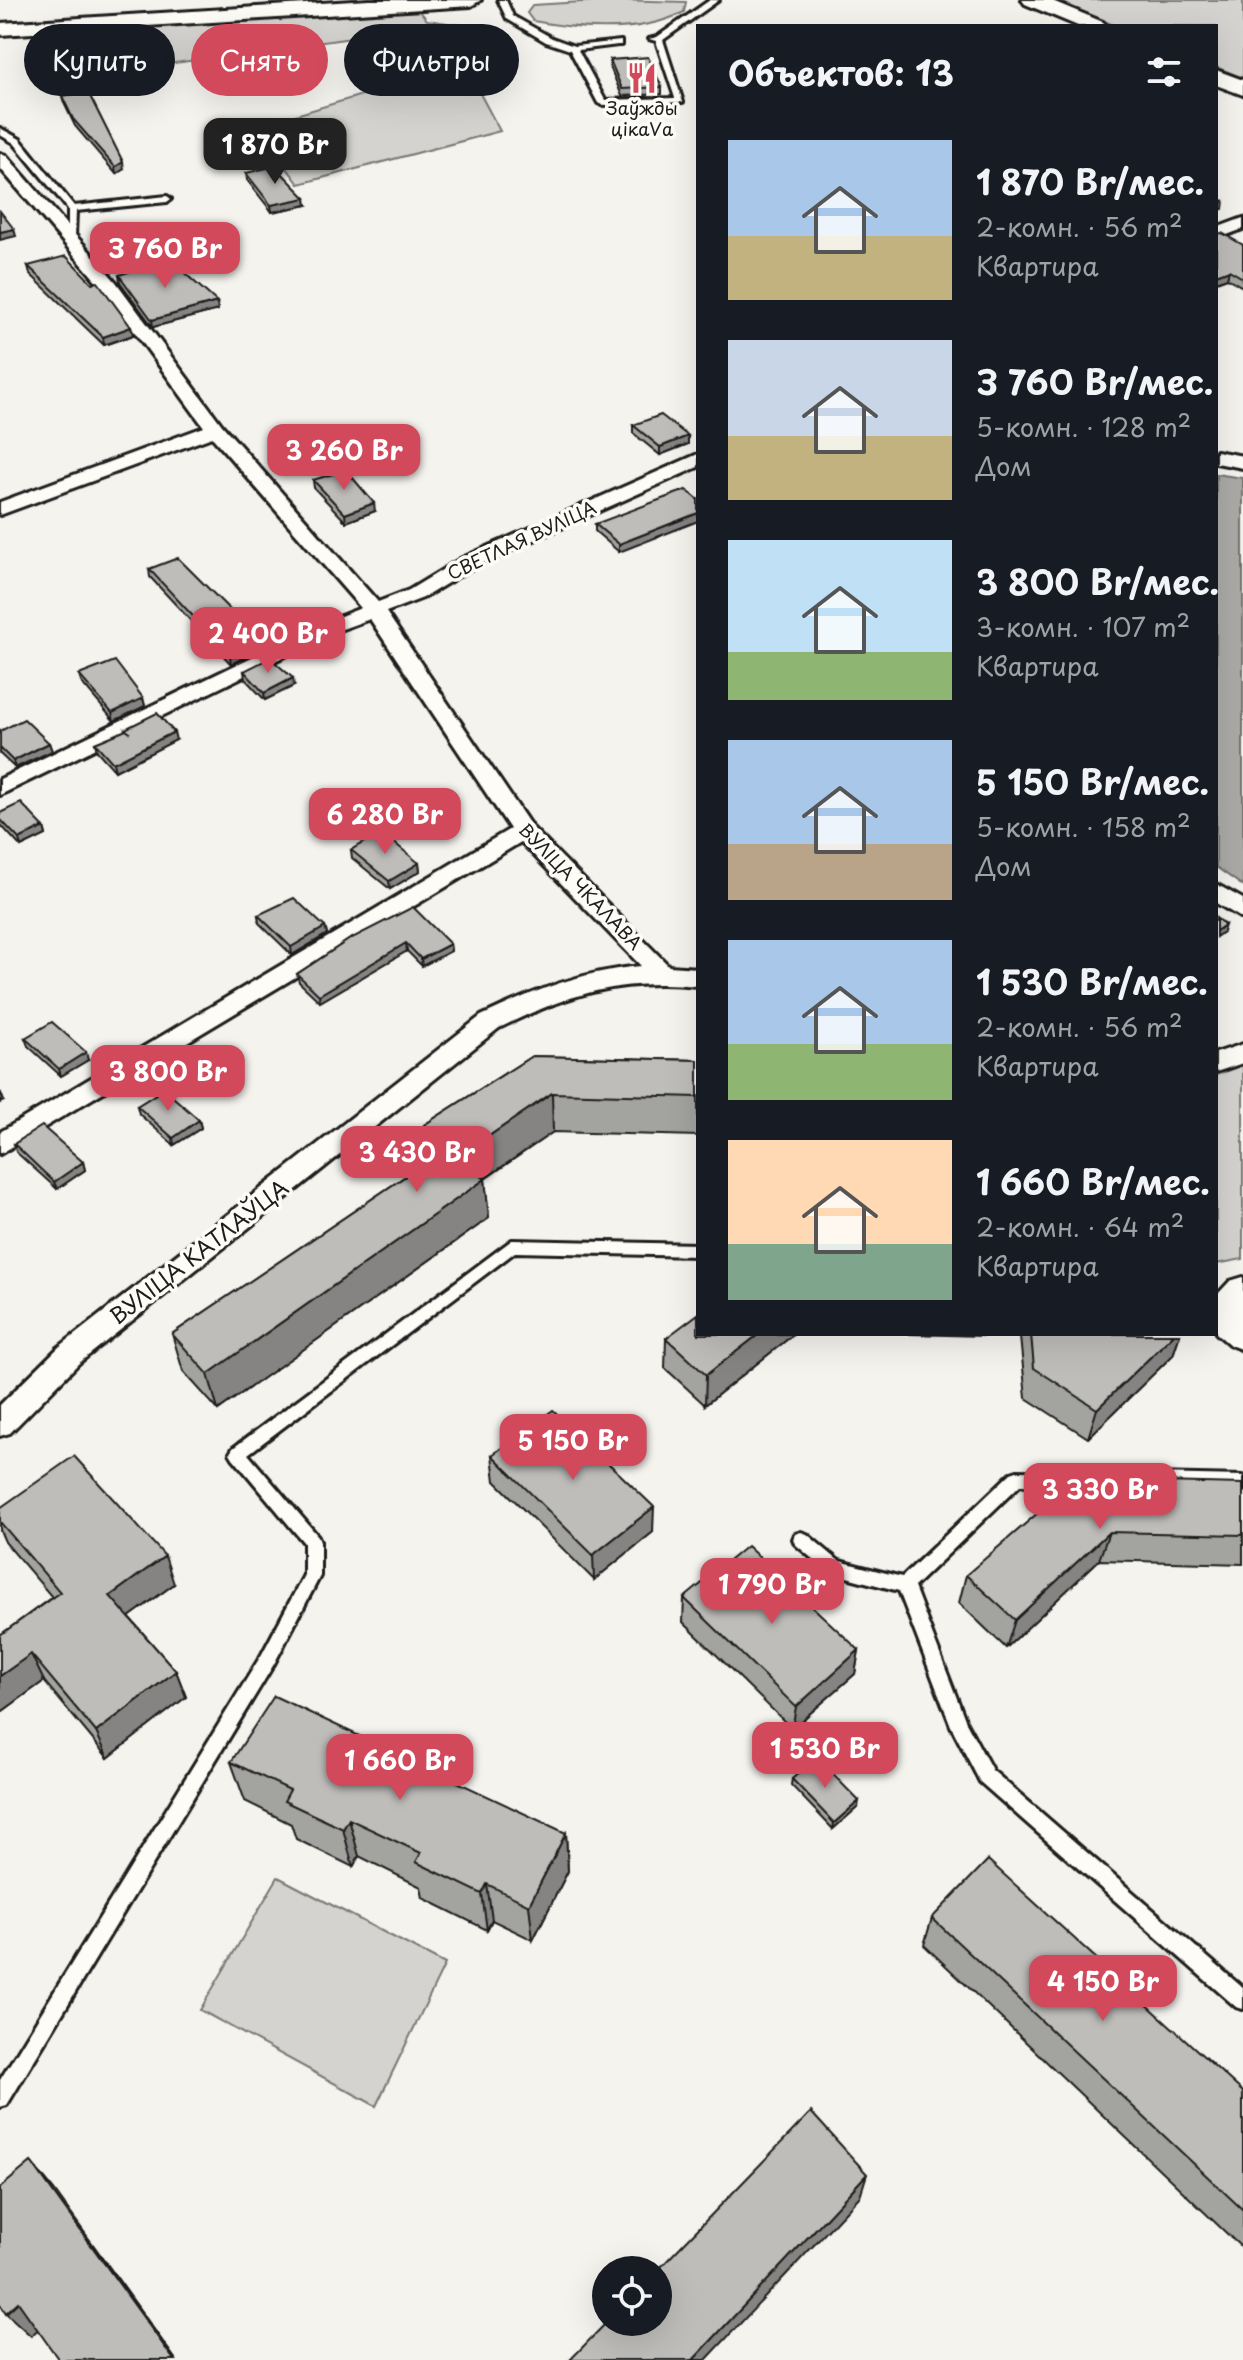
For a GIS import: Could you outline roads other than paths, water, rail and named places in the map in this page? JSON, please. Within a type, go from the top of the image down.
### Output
[{"type":"main road","points":[[0,29],[471,0]]},
{"type":"main road","points":[[1037,1],[1091,24]]},
{"type":"main road","points":[[1218,78],[1243,88]]},
{"type":"street","name":"ВУЛІЦА ЧКАЛАВА","points":[[0,158],[71,237],[215,429],[375,611],[523,831],[661,972]]},
{"type":"street","points":[[1218,233],[1243,223]]},
{"type":"street","points":[[0,509],[215,429]]},
{"type":"street","points":[[1218,457],[1243,462]]},
{"type":"street","name":"СВЕТЛАЯ ВУЛІЦА","points":[[0,788],[327,628],[416,594],[467,563],[696,461]]},
{"type":"street","points":[[0,1144],[523,831]]},
{"type":"street","points":[[1218,893],[1243,911]]},
{"type":"street","name":"ВУЛІЦА КАТЛАЎЦА","points":[[0,1424],[69,1355],[490,1022],[548,993],[601,977],[661,972],[696,977]]},
{"type":"street","points":[[1218,1062],[1243,1053]]},
{"type":"lane","points":[[502,0],[510,17],[549,40],[573,48],[618,43]]},
{"type":"lane","points":[[573,48],[602,103],[680,100],[656,39],[715,0]]},
{"type":"lane","points":[[0,131],[17,141],[72,209],[71,237]]},
{"type":"lane","points":[[72,209],[167,199]]},
{"type":"lane","points":[[0,2098],[268,1659],[312,1576],[312,1541],[238,1453],[512,1246],[696,1250]]},
{"type":"lane","points":[[905,1585],[1017,1478],[1243,1483]]},
{"type":"lane","points":[[801,1539],[834,1567],[905,1585]]},
{"type":"lane","points":[[905,1585],[959,1726],[986,1776],[1243,2000]]},
{"type":"place","name":"Заўжды цікаVа","points":[[642,78]]}]
